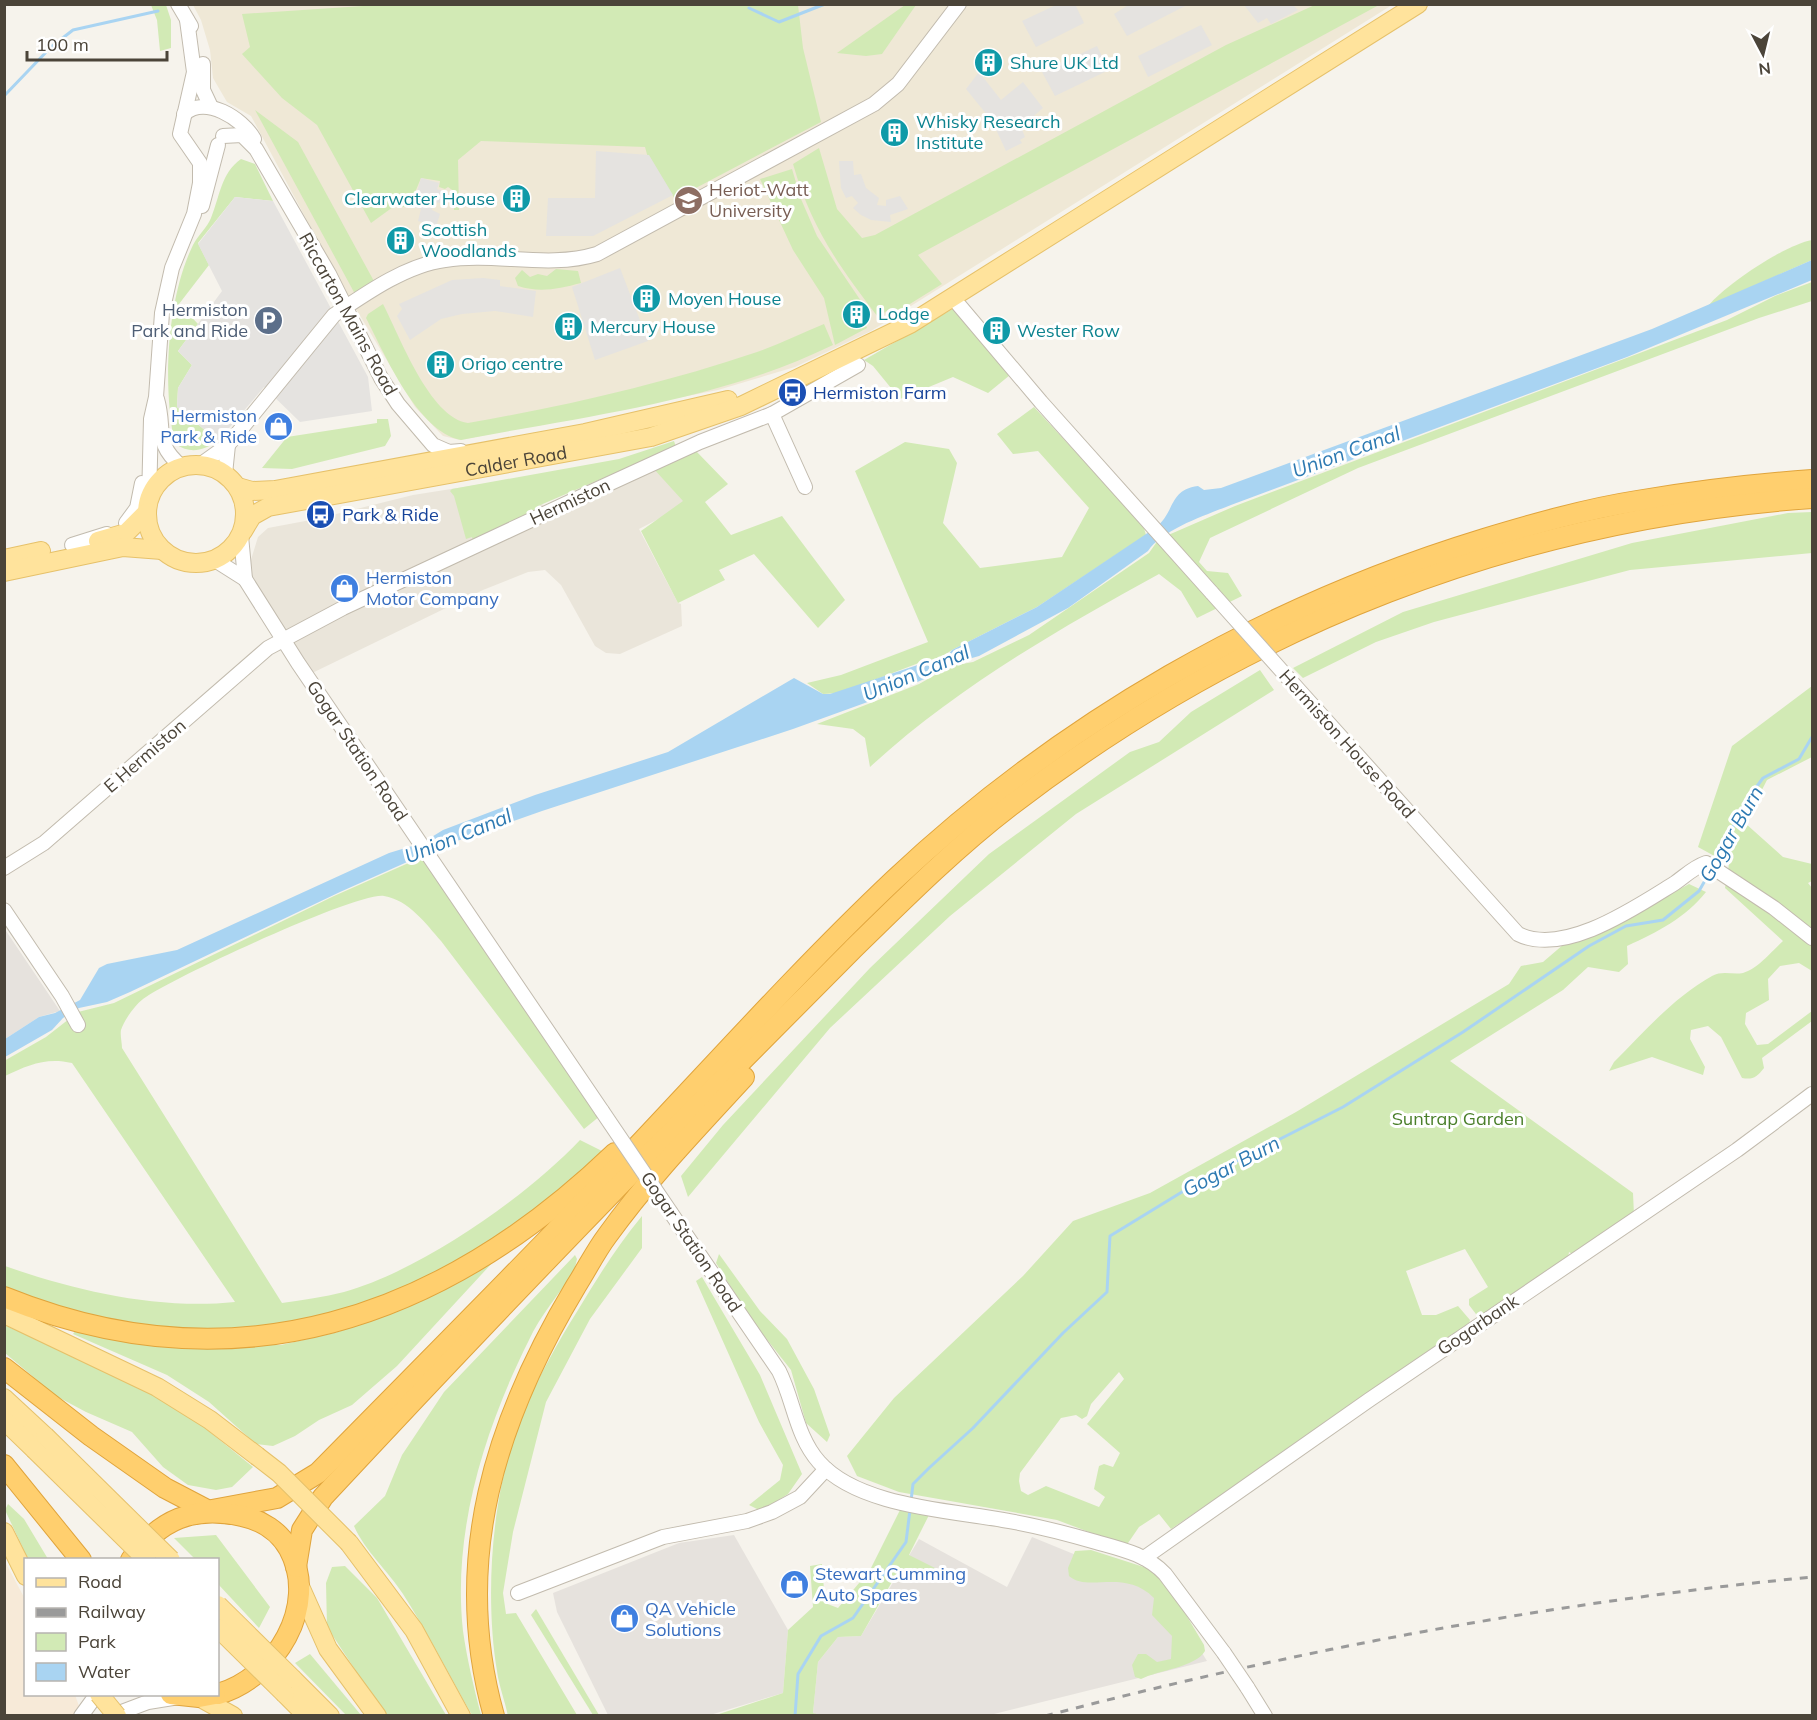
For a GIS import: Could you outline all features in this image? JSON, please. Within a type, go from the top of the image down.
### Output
[{"type":"highway","points":[[5,1297],[109,1328],[198,1338],[250,1336],[313,1328],[374,1312],[403,1300],[493,1251],[556,1204],[612,1156],[896,878],[1010,782],[1097,719],[1198,658],[1317,599],[1422,558],[1537,523],[1634,501],[1749,485],[1812,480]]},
{"type":"highway","points":[[219,1688],[254,1676],[278,1652],[294,1619],[299,1597],[297,1575],[302,1530],[323,1497],[594,1212],[889,914],[1007,808],[1076,758],[1194,684],[1321,619],[1430,574],[1549,539],[1625,521],[1754,502],[1812,498]]},
{"type":"highway","points":[[495,1716],[487,1683],[480,1629],[480,1543],[497,1452],[529,1370],[558,1315],[607,1235],[699,1126],[822,993],[889,914]]},
{"type":"highway","points":[[132,1558],[141,1545],[163,1527],[189,1514],[276,1498],[318,1473],[568,1219],[832,941]]},
{"type":"highway","points":[[4,1368],[173,1494],[210,1510],[250,1518],[264,1524],[284,1542],[297,1575]]},
{"type":"highway","points":[[4,1465],[79,1558]]},
{"type":"main road","name":"Calder Road","points":[[242,533],[252,516],[268,507],[651,438],[741,406],[868,346],[980,282],[1418,4]]},
{"type":"main road","name":"Calder Road","points":[[238,487],[252,490],[275,490],[499,449],[656,418],[790,382]]},
{"type":"main road","points":[[4,559],[109,539],[126,533],[148,507],[161,480],[191,466],[225,474],[238,487],[246,508],[242,533],[230,550],[215,560],[187,563],[162,550],[123,547],[4,572]]},
{"type":"main road","points":[[148,507],[153,539],[162,550]]},
{"type":"main road","points":[[4,1314],[157,1387],[210,1420],[291,1485],[349,1544],[414,1630],[461,1716]]},
{"type":"main road","points":[[4,1398],[39,1443],[145,1558]]},
{"type":"main road","points":[[4,1420],[39,1443],[169,1558]]},
{"type":"main road","points":[[4,1532],[24,1572]]},
{"type":"main road","points":[[297,1575],[328,1649],[377,1716]]},
{"type":"main road","points":[[219,1606],[289,1686],[307,1716]]},
{"type":"main road","points":[[219,1629],[330,1716]]},
{"type":"main road","points":[[99,1696],[117,1716]]},
{"type":"main road","points":[[199,1696],[233,1716]]},
{"type":"street","points":[[178,4],[196,36],[203,64],[203,90],[224,122],[206,196],[194,214]]},
{"type":"street","points":[[156,397],[161,414],[162,445],[169,456],[191,466],[228,445],[334,315],[346,307],[405,274],[442,260],[567,260],[597,254],[874,104],[898,84],[959,4]]},
{"type":"street","points":[[72,545],[119,529],[132,517],[141,495],[143,467],[156,397],[159,334],[166,291],[194,214],[201,167],[192,148],[180,134],[194,72],[187,20]]},
{"type":"street","points":[[184,114],[195,107],[214,109]]},
{"type":"street","name":"Riccarton Mains Road","points":[[214,109],[242,124],[254,138],[256,149],[346,307],[381,378],[398,404],[433,445],[449,452],[499,449]]},
{"type":"street","points":[[192,148],[206,150],[220,140],[242,135],[256,149]]},
{"type":"street","name":"Hermiston House Road","points":[[953,298],[1041,402],[1150,522],[1167,544],[1518,934],[1546,941],[1592,929],[1706,863],[1812,938]]},
{"type":"street","name":"Hermiston","points":[[283,640],[343,608],[591,492],[700,442],[772,414],[858,365]]},
{"type":"street","points":[[772,414],[805,487]]},
{"type":"street","points":[[225,474],[228,445]]},
{"type":"street","points":[[148,449],[151,468],[148,507]]},
{"type":"street","name":"Gogar Station Road","points":[[242,533],[245,579]]},
{"type":"street","name":"Gogar Station Road","points":[[215,560],[245,579],[406,824],[779,1371],[807,1446],[826,1469],[854,1489],[905,1502],[1052,1529],[1144,1558],[1165,1574],[1224,1653],[1265,1716]]},
{"type":"street","name":"E Hermiston","points":[[4,868],[44,843],[268,648],[283,640]]},
{"type":"street","points":[[4,910],[62,996],[78,1025]]},
{"type":"street","name":"Gogarbank","points":[[1144,1558],[1369,1400],[1737,1150],[1812,1094]]},
{"type":"street","points":[[518,1593],[663,1537],[747,1521],[772,1512],[800,1497],[826,1469]]},
{"type":"street","points":[[4,1477],[66,1558]]},
{"type":"street","points":[[74,1716],[85,1696]]},
{"type":"street","points":[[81,1716],[97,1696]]},
{"type":"street","points":[[111,1716],[148,1702],[190,1696]]},
{"type":"shaded area","points":[[1075,4],[1084,23],[1036,47],[1022,21],[1056,5]]},
{"type":"shaded area","points":[[1130,4],[1187,5],[1127,36],[1114,14]]},
{"type":"shaded area","name":"Heriot-Watt University","points":[[193,5],[1392,5],[871,331],[795,367],[718,390],[460,440],[443,436],[415,407],[341,284],[251,116],[227,102],[213,78],[210,50],[201,20]]},
{"type":"shaded area","points":[[1244,5],[1293,5],[1298,10],[1271,24],[1267,18],[1258,23]]},
{"type":"shaded area","points":[[1201,25],[1212,45],[1148,77],[1138,56]]},
{"type":"shaded area","points":[[1097,46],[1109,70],[1055,96],[1042,72]]},
{"type":"shaded area","points":[[979,72],[1001,100],[1023,82],[1043,108],[1021,127],[1025,137],[1020,140],[1022,143],[1006,151],[992,121],[966,89]]},
{"type":"shaded area","points":[[596,151],[649,155],[673,195],[593,236],[546,236],[548,198],[595,198]]},
{"type":"shaded area","points":[[839,161],[853,161],[854,175],[861,174],[866,188],[879,198],[877,205],[886,206],[886,200],[900,196],[908,209],[890,215],[891,222],[871,220],[861,215],[853,208],[858,203],[852,196],[846,198],[841,188]]},
{"type":"shaded area","points":[[421,178],[439,183],[437,189],[445,192],[440,203],[434,202],[432,210],[440,214],[436,227],[418,221],[421,209],[413,207]]},
{"type":"shaded area","name":"Hermiston Park and Ride","points":[[235,197],[273,201],[368,377],[372,411],[300,422],[264,387],[218,441],[177,407],[178,388],[192,365],[178,351],[222,291],[198,244]]},
{"type":"shaded area","points":[[620,268],[648,341],[595,360],[572,287]]},
{"type":"shaded area","points":[[483,278],[500,280],[500,286],[536,291],[533,317],[495,311],[462,314],[441,319],[410,340],[397,316],[402,309],[399,304],[452,280]]},
{"type":"shaded area","points":[[655,458],[697,499],[639,529],[678,603],[681,604],[682,626],[620,654],[606,653],[595,646],[561,585],[545,570],[528,572],[483,590],[306,676],[245,579],[258,537],[268,528],[316,519],[413,495],[533,476],[543,506]]},
{"type":"shaded area","points":[[4,928],[60,1011],[39,1017],[5,1039]]},
{"type":"shaded area","points":[[734,1535],[788,1630],[783,1693],[710,1715],[608,1715],[557,1612],[553,1593],[679,1543]]},
{"type":"shaded area","points":[[1032,1537],[1076,1555],[1157,1580],[1207,1661],[990,1715],[820,1716],[813,1713],[818,1662],[838,1637],[861,1636],[919,1539],[1007,1587]]},
{"type":"shaded area","points":[[4,1560],[24,1597],[24,1696],[75,1696],[79,1706],[74,1715],[5,1715]]},
{"type":"green space","points":[[393,4],[798,5],[803,48],[821,122],[675,199],[648,158],[645,147],[481,141],[458,160],[459,210],[454,210],[455,192],[448,187],[445,189],[439,187],[440,181],[421,178],[409,207],[393,207],[371,223],[317,125],[282,98],[242,54],[250,47],[242,14]]},
{"type":"green space","points":[[1317,4],[1379,5],[918,255],[942,284],[897,312],[888,310],[878,317],[827,245],[800,187],[793,164],[819,148],[837,209],[862,238],[875,235],[1226,45]]},
{"type":"green space","points":[[151,5],[166,5],[171,20],[171,48],[160,51],[157,20]]},
{"type":"green space","points":[[905,5],[916,5],[882,54],[866,56],[837,53]]},
{"type":"green space","points":[[255,110],[298,142],[375,283],[355,294]]},
{"type":"green space","points":[[241,159],[255,164],[273,201],[235,197],[198,243],[209,265],[179,304],[198,324],[178,351],[192,365],[178,388],[177,407],[218,441],[202,449],[191,450],[175,444],[171,421],[168,370],[172,316],[184,266],[193,245],[209,222],[225,178]]},
{"type":"green space","points":[[792,169],[801,199],[817,236],[861,301],[845,311],[854,328],[864,321],[867,328],[835,345],[824,298],[793,250],[760,179]]},
{"type":"green space","points":[[1812,240],[1812,260],[1708,306],[1728,287],[1772,257]]},
{"type":"green space","points":[[556,269],[578,271],[581,283],[542,290],[518,286],[515,278],[522,270],[530,277],[538,274],[547,276]]},
{"type":"green space","points":[[1812,282],[1812,301],[1759,318],[1358,468],[1210,538],[1199,562],[1207,571],[1228,573],[1242,596],[1197,618],[1181,591],[1159,574],[1045,639],[972,686],[903,738],[870,767],[865,738],[853,729],[817,724],[919,684],[951,666],[973,662],[1029,635],[1149,553],[1156,543],[1166,536],[1235,506],[1727,320],[1775,296]]},
{"type":"green space","points":[[383,304],[407,355],[429,392],[454,418],[468,423],[577,402],[686,374],[757,352],[824,324],[833,345],[744,380],[698,393],[603,414],[461,440],[445,434],[431,423],[417,408],[393,371],[366,318],[368,314]]},
{"type":"green space","points":[[956,307],[1010,375],[988,393],[953,377],[900,399],[873,366],[864,360]]},
{"type":"green space","points":[[1034,407],[1143,525],[1146,535],[1037,607],[940,658],[924,661],[840,693],[823,694],[807,683],[841,675],[928,642],[855,471],[905,442],[949,449],[957,463],[943,523],[980,568],[1062,557],[1089,508],[1038,451],[1013,454],[997,434]]},
{"type":"green space","points":[[377,419],[388,419],[391,436],[385,446],[292,469],[262,468],[287,437],[377,423]]},
{"type":"green space","points":[[674,441],[676,447],[538,506],[538,510],[473,541],[472,537],[466,539],[454,496],[450,491],[452,489],[619,459]]},
{"type":"green space","points":[[696,451],[728,484],[705,502],[731,535],[782,516],[845,600],[818,628],[754,554],[719,570],[725,580],[678,603],[641,531],[683,501],[653,468]]},
{"type":"green space","points":[[1812,512],[1812,553],[1630,570],[1434,622],[1376,642],[1303,678],[1293,668],[1403,612],[1632,543],[1788,513]]},
{"type":"green space","points":[[1260,670],[1274,690],[1076,814],[950,916],[830,1028],[688,1197],[681,1176],[723,1125],[870,968],[989,854],[1130,752],[1159,742],[1191,712]]},
{"type":"green space","points":[[1812,686],[1812,757],[1767,780],[1745,823],[1783,857],[1812,864],[1812,881],[1808,883],[1812,888],[1812,971],[1799,963],[1780,966],[1768,979],[1769,1000],[1746,1013],[1745,1024],[1757,1045],[1768,1044],[1812,1011],[1812,1021],[1762,1058],[1764,1068],[1757,1076],[1749,1079],[1742,1078],[1721,1037],[1708,1026],[1691,1030],[1690,1039],[1705,1067],[1703,1075],[1652,1057],[1609,1071],[1614,1062],[1648,1027],[1685,994],[1716,974],[1749,971],[1783,941],[1725,888],[1729,864],[1698,847],[1732,746]]},
{"type":"green space","points":[[422,857],[600,1116],[584,1129],[441,941],[423,920],[393,898],[384,896],[367,898],[304,921],[227,955],[142,999],[123,1026],[122,1048],[282,1303],[344,1292],[374,1282],[438,1250],[502,1208],[580,1140],[612,1156],[403,1300],[198,1338],[5,1297],[5,1266],[60,1283],[147,1301],[206,1304],[235,1302],[72,1063],[54,1061],[37,1063],[5,1076],[4,1061],[46,1037],[78,1012],[114,1003],[334,896]]},
{"type":"green space","name":"Suntrap Garden","points":[[1689,884],[1706,892],[1670,924],[1627,946],[1628,964],[1619,972],[1588,967],[1563,990],[1450,1061],[1633,1193],[1634,1215],[1574,1255],[1569,1252],[1568,1258],[1479,1318],[1469,1305],[1469,1299],[1488,1287],[1465,1249],[1406,1271],[1422,1315],[1436,1315],[1458,1306],[1470,1320],[1468,1328],[1171,1529],[1159,1514],[1139,1527],[1126,1546],[1057,1520],[899,1492],[857,1476],[847,1456],[894,1398],[1023,1276],[1073,1221],[1150,1193],[1296,1112],[1509,984],[1521,966],[1543,962],[1564,944],[1602,932]],"holes":[[[1119,1372],[1124,1379],[1087,1424],[1120,1453],[1113,1467],[1104,1464],[1099,1466],[1094,1489],[1105,1497],[1099,1507],[1046,1486],[1028,1495],[1021,1491],[1020,1473],[1061,1418],[1076,1415],[1082,1419],[1087,1416],[1091,1404]]]},
{"type":"green space","points":[[642,1216],[642,1248],[590,1319],[546,1402],[513,1532],[503,1593],[506,1614],[516,1613],[577,1715],[508,1716],[497,1671],[491,1608],[494,1539],[504,1471],[524,1411],[549,1359],[600,1274]]},
{"type":"green space","points":[[719,1254],[760,1311],[787,1339],[814,1389],[830,1435],[827,1442],[806,1423],[791,1370],[750,1318],[716,1263]]},
{"type":"green space","points":[[575,1255],[577,1259],[574,1272],[539,1322],[513,1374],[486,1444],[475,1481],[462,1556],[461,1593],[463,1631],[481,1715],[472,1715],[403,1594],[364,1544],[354,1526],[385,1496],[402,1455],[444,1392]]},
{"type":"green space","points":[[493,1259],[493,1262],[397,1366],[352,1405],[319,1420],[295,1436],[273,1446],[256,1444],[209,1402],[167,1375],[73,1334],[75,1331],[162,1344],[281,1345],[338,1332],[404,1307],[458,1283]]},
{"type":"green space","points":[[702,1277],[760,1375],[802,1474],[788,1494],[761,1511],[749,1505],[780,1480],[783,1465],[759,1422],[696,1281]]},
{"type":"green space","points":[[4,1325],[128,1379],[200,1424],[253,1467],[232,1487],[216,1490],[188,1485],[163,1467],[132,1432],[56,1396],[5,1353]]},
{"type":"green space","points":[[8,1504],[24,1519],[47,1558],[28,1558],[5,1510]]},
{"type":"green space","points":[[900,1510],[930,1513],[909,1555],[941,1571],[938,1581],[897,1573],[861,1636],[838,1637],[818,1662],[813,1713],[820,1715],[713,1716],[783,1693],[788,1630],[813,1607],[810,1566],[822,1564],[825,1603],[838,1608],[870,1570]]},
{"type":"green space","points":[[216,1535],[270,1607],[259,1628],[219,1585],[219,1558],[194,1558],[174,1538]]},
{"type":"green space","points":[[1091,1550],[1150,1569],[1169,1586],[1204,1645],[1205,1651],[1186,1665],[1141,1679],[1135,1677],[1132,1665],[1138,1654],[1146,1654],[1157,1662],[1171,1659],[1172,1636],[1152,1615],[1154,1598],[1143,1589],[1119,1582],[1077,1581],[1069,1576],[1068,1568],[1075,1551]]},
{"type":"green space","points":[[345,1566],[377,1598],[446,1715],[386,1715],[381,1709],[327,1627],[326,1583],[332,1567]]},
{"type":"green space","points":[[536,1609],[599,1715],[593,1715],[531,1615]]},
{"type":"green space","points":[[310,1654],[361,1715],[346,1715],[295,1663]]},
{"type":"water","name":"Union Canal","points":[[1812,260],[1812,280],[1627,357],[1231,505],[1174,529],[1148,551],[1068,608],[979,656],[944,666],[936,674],[887,695],[793,729],[542,811],[443,846],[340,892],[130,992],[107,1002],[79,1008],[63,1018],[52,1030],[5,1057],[5,1039],[39,1017],[55,1013],[80,1000],[99,968],[107,964],[177,950],[389,853],[422,843],[443,830],[535,795],[668,752],[794,678],[823,694],[830,694],[948,655],[952,650],[1037,607],[1155,528],[1162,522],[1177,497],[1188,488],[1198,486],[1204,490],[1221,488],[1652,329]]},
{"type":"waterway","points":[[749,8],[779,22],[825,4]]},
{"type":"waterway","points":[[4,96],[51,47],[73,30],[158,11]]},
{"type":"waterway","name":"Gogar Burn","points":[[1714,864],[1746,801],[1763,778],[1799,759],[1812,737]]},
{"type":"waterway","name":"Gogar Burn","points":[[911,1501],[913,1484],[973,1428],[1063,1333],[1107,1292],[1110,1236],[1213,1173],[1343,1107],[1463,1032],[1589,946],[1626,926],[1663,920],[1699,891],[1711,870]]},
{"type":"waterway","name":"Gogar Burn","points":[[795,1716],[798,1674],[821,1636],[853,1618],[906,1542],[910,1510]]},
{"type":"railway","points":[[1045,1716],[1234,1670],[1426,1631],[1619,1600],[1812,1577]]},
{"type":"place","name":"Shure UK Ltd","points":[[989,63]]},
{"type":"place","name":"Whisky Research Institute","points":[[895,132]]},
{"type":"place","name":"Clearwater House","points":[[516,199]]},
{"type":"place","name":"Heriot-Watt University","points":[[688,200]]},
{"type":"place","name":"Scottish Woodlands","points":[[400,240]]},
{"type":"place","name":"Moyen House","points":[[647,299]]},
{"type":"place","name":"Lodge","points":[[857,314]]},
{"type":"place","name":"Hermiston Park and Ride","points":[[269,320]]},
{"type":"place","name":"Mercury House","points":[[569,327]]},
{"type":"place","name":"Wester Row","points":[[996,331]]},
{"type":"place","name":"Origo centre","points":[[440,364]]},
{"type":"place","name":"Hermiston Farm","points":[[792,393]]},
{"type":"place","name":"Hermiston Park & Ride","points":[[278,426]]},
{"type":"place","name":"Park & Ride","points":[[321,515]]},
{"type":"place","name":"Hermiston Motor Company","points":[[345,588]]},
{"type":"place","name":"Stewart Cumming Auto Spares","points":[[794,1584]]},
{"type":"place","name":"QA Vehicle Solutions","points":[[624,1619]]}]
